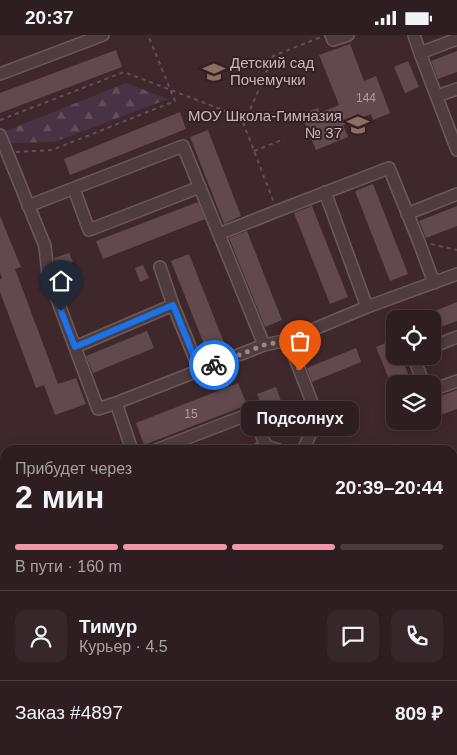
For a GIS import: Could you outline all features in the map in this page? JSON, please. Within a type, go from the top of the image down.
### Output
[{"type":"street","points":[[0,74],[103,35]]},
{"type":"street","points":[[331,35],[333,40],[348,35]]},
{"type":"street","points":[[414,35],[457,150]]},
{"type":"street","points":[[420,53],[457,39]]},
{"type":"street","points":[[437,97],[457,89]]},
{"type":"street","points":[[0,137],[45,246],[48,275],[98,409],[264,345],[288,340],[367,307],[457,274]]},
{"type":"street","points":[[28,206],[183,146],[264,345]]},
{"type":"street","points":[[219,234],[389,167],[434,283]]},
{"type":"street","points":[[74,189],[89,230],[200,187]]},
{"type":"street","points":[[325,192],[367,307]]},
{"type":"street","points":[[407,214],[457,194]]},
{"type":"street","points":[[160,267],[173,305],[200,371]]},
{"type":"street","points":[[75,347],[173,305]]},
{"type":"street","points":[[441,343],[457,337]]},
{"type":"street","points":[[288,340],[318,418],[305,445]]},
{"type":"street","points":[[441,387],[457,381]]},
{"type":"street","points":[[116,403],[130,445]]},
{"type":"street","points":[[169,445],[252,413],[261,445]]},
{"type":"street","points":[[187,438],[190,445]]},
{"type":"path","points":[[6,152],[52,150],[175,101],[148,35]]},
{"type":"path","points":[[244,124],[273,56],[325,35]]},
{"type":"path","points":[[0,120],[124,72],[241,117],[277,211]]},
{"type":"path","points":[[254,151],[284,139]]},
{"type":"path","points":[[419,241],[457,250]]},
{"type":"green space","points":[[126,83],[168,99],[54,142],[11,143],[6,131]]},
{"type":"building","points":[[350,44],[364,81],[376,76],[390,113],[373,120],[371,114],[343,125],[348,137],[316,150],[301,114],[318,108],[320,113],[339,105],[319,55]]},
{"type":"building","points":[[116,50],[122,67],[0,113],[0,93]]},
{"type":"building","points":[[457,51],[457,72],[438,79],[431,61]]},
{"type":"building","points":[[408,61],[419,87],[405,93],[394,67]]},
{"type":"building","points":[[180,112],[186,129],[70,175],[64,159]]},
{"type":"building","points":[[208,130],[241,216],[224,224],[190,137]]},
{"type":"building","points":[[373,184],[408,274],[390,281],[355,191]]},
{"type":"building","points":[[198,202],[205,219],[103,259],[96,241]]},
{"type":"building","points":[[312,206],[348,297],[330,304],[294,213]]},
{"type":"building","points":[[457,206],[457,226],[426,238],[419,221]]},
{"type":"building","points":[[0,216],[21,267],[15,269],[58,384],[76,378],[86,404],[55,415],[44,385],[36,388],[0,292],[0,279],[2,278],[0,272]]},
{"type":"building","points":[[247,231],[282,320],[265,327],[229,238]]},
{"type":"building","points":[[69,253],[73,262],[57,268],[54,258]]},
{"type":"building","points":[[189,254],[225,345],[207,352],[171,261]]},
{"type":"building","points":[[143,265],[149,278],[140,282],[135,268]]},
{"type":"building","points":[[457,302],[457,321],[441,327],[441,310],[437,310]]},
{"type":"building","points":[[147,331],[154,348],[93,373],[86,356]]},
{"type":"building","points":[[386,343],[386,365],[405,365],[408,375],[387,375],[376,347]]},
{"type":"building","points":[[356,348],[361,362],[312,382],[307,368]]},
{"type":"building","points":[[238,383],[247,405],[144,445],[136,423]]},
{"type":"building","points":[[276,387],[291,429],[272,435],[257,394]]},
{"type":"building","points":[[457,390],[457,409],[441,415],[441,396]]},
{"type":"way so far","points":[[214,365],[264,345],[288,340],[300,371]]},
{"type":"place","name":"Детский сад Почемучки","points":[[214,72]]},
{"type":"place","name":"МОУ Школа-Гимназия № 37","points":[[358,125]]},
{"type":"place","name":"Подсолнух","points":[[300,371]]},
{"type":"route","points":[[61,311],[75,347],[173,305],[200,371],[214,365]]}]
